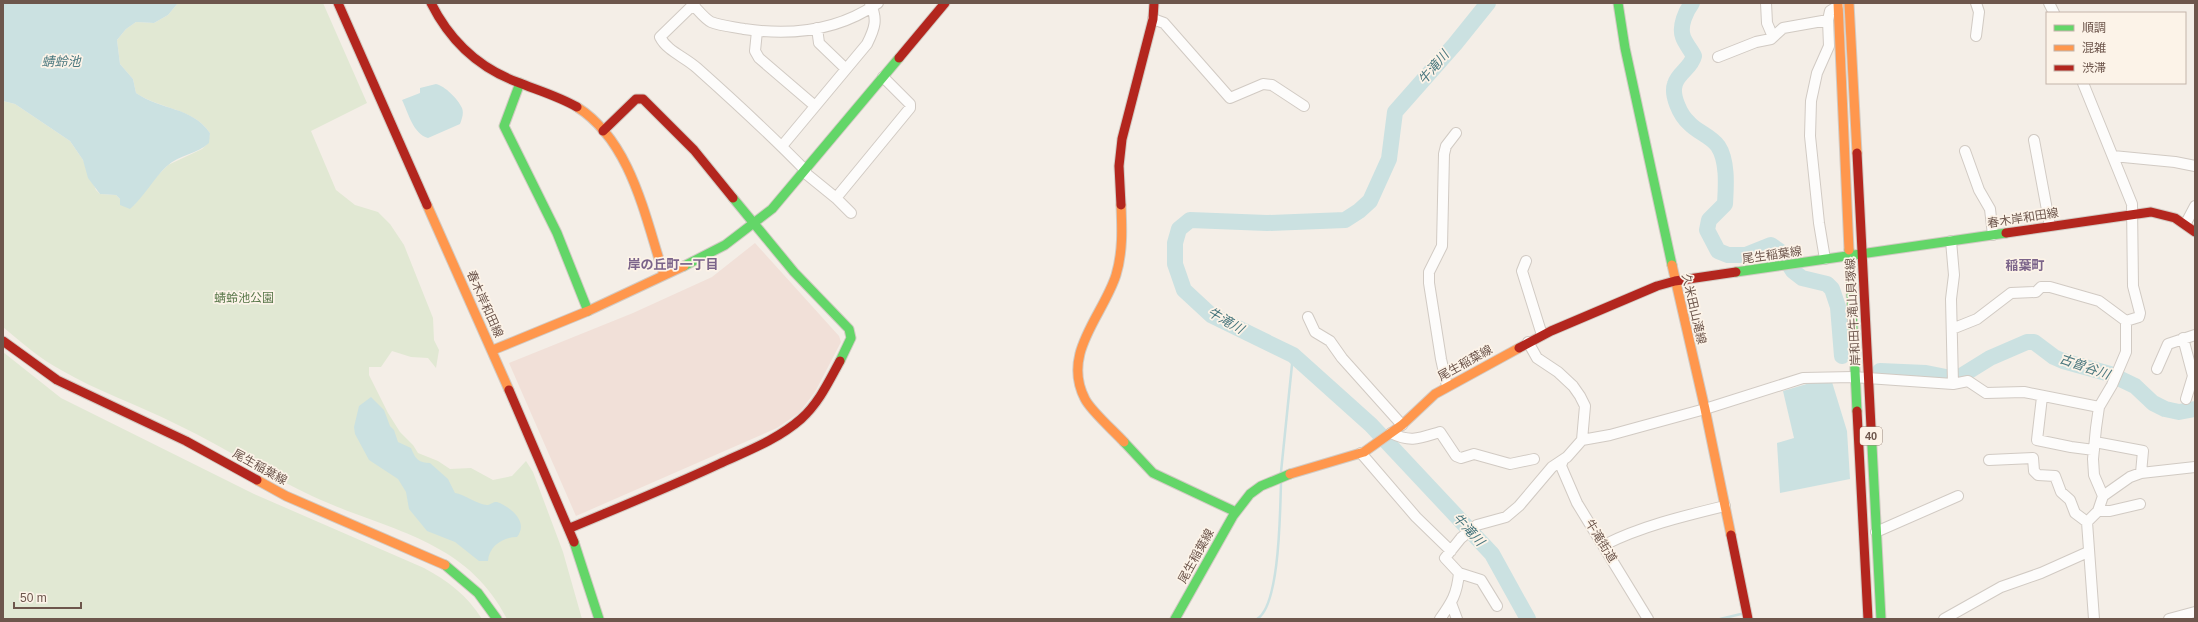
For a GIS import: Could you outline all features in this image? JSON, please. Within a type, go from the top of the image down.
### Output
[{"type":"street","name":"春木岸和田線","points":[[338,3],[493,350],[570,528],[599,619]]},
{"type":"street","points":[[431,3],[443,29],[475,60],[501,76],[567,100],[593,120],[603,131],[619,151],[625,165],[664,275]]},
{"type":"street","points":[[493,350],[588,311],[664,275],[725,245],[754,225],[772,209],[805,172],[945,3]]},
{"type":"street","points":[[1154,3],[1153,19],[1120,150],[1122,239],[1120,257],[1116,276],[1106,298],[1084,338],[1077,355],[1079,386],[1085,400],[1154,473],[1236,512]]},
{"type":"street","points":[[1613,3],[1619,14]]},
{"type":"street","name":"久米田山滝線","points":[[1618,3],[1619,14],[1675,281],[1705,409],[1748,619]]},
{"type":"street","points":[[1766,3],[1767,23],[1773,37]]},
{"type":"street","name":"岸和田牛滝山貝塚線","points":[[1849,3],[1881,619]]},
{"type":"street","points":[[1976,3],[1979,12],[1976,36]]},
{"type":"street","points":[[2049,3],[2054,12]]},
{"type":"street","points":[[782,146],[868,44],[875,28],[876,17],[874,4],[837,24],[799,32],[757,31],[710,22],[694,4],[660,37],[663,43],[694,65],[782,146],[805,172],[836,198],[851,214]]},
{"type":"street","points":[[1825,259],[1819,223],[1810,136],[1811,101],[1821,62],[1829,46],[1828,20],[1830,11],[1838,4]]},
{"type":"street","name":"岸和田牛滝山貝塚線","points":[[1838,4],[1850,255],[1853,377],[1868,619]]},
{"type":"street","points":[[1153,19],[1164,23],[1230,98],[1264,84],[1272,85],[1304,106]]},
{"type":"street","points":[[1718,57],[1773,37],[1783,28],[1828,20]]},
{"type":"street","points":[[817,28],[819,43],[846,69]]},
{"type":"street","points":[[757,31],[755,51],[759,58],[815,106]]},
{"type":"street","points":[[836,198],[910,108],[910,104],[883,77]]},
{"type":"street","points":[[520,83],[504,126],[557,233],[588,311]]},
{"type":"street","points":[[2083,84],[2132,204],[2133,286],[2140,313],[2139,317],[2126,321]]},
{"type":"street","points":[[570,528],[687,479],[771,439],[802,418],[824,390],[851,338],[849,329],[794,272],[694,150],[642,99],[636,99],[603,131]]},
{"type":"street","points":[[1447,386],[1440,359],[1429,283],[1429,272],[1442,246],[1444,154],[1446,146],[1456,133]]},
{"type":"street","points":[[2034,140],[2050,226]]},
{"type":"street","points":[[1966,151],[1979,190],[1990,209],[1993,235]]},
{"type":"street","points":[[2112,156],[2175,162],[2195,166]]},
{"type":"street","points":[[2186,223],[2195,206]]},
{"type":"street","name":"春木岸和田線","points":[[1850,255],[2151,212],[2168,214],[2186,223],[2195,232]]},
{"type":"street","points":[[1951,241],[1954,275],[1951,299],[1953,384]]},
{"type":"street","name":"尾生稲葉線","points":[[1175,619],[1236,512],[1250,494],[1261,486],[1281,477],[1363,452],[1402,425],[1429,399],[1447,386],[1528,342],[1602,308],[1675,281],[1850,255]]},
{"type":"street","points":[[1526,261],[1522,271],[1542,335]]},
{"type":"street","points":[[1952,329],[1977,319],[2011,293],[2036,292],[2041,288],[2050,287],[2099,301],[2126,321]]},
{"type":"street","points":[[1308,317],[1315,332],[1330,341],[1342,358],[1402,425]]},
{"type":"street","points":[[2103,496],[2094,475],[2094,446],[2099,407],[2112,385],[2126,352],[2126,321]]},
{"type":"street","points":[[2157,369],[2168,344],[2182,338],[2195,335]]},
{"type":"street","points":[[2182,338],[2193,376],[2186,399]]},
{"type":"street","name":"尾生稲葉線","points":[[3,341],[27,360],[57,380],[186,441],[286,496],[437,560],[460,574],[472,586],[497,619]]},
{"type":"street","points":[[1528,342],[1536,358],[1558,372],[1573,386],[1580,396],[1585,406],[1582,440]]},
{"type":"street","points":[[1498,606],[1481,580],[1459,573],[1445,558],[1461,538],[1477,525],[1506,517],[1519,506],[1552,467],[1563,460],[1582,440],[1610,435],[1705,409],[1803,378],[1853,377],[1953,384],[1968,382],[1986,393],[2024,392],[2042,397],[2063,399],[2099,407]]},
{"type":"street","points":[[2042,397],[2038,440],[2071,447],[2094,446],[2143,452],[2141,472]]},
{"type":"street","points":[[1391,433],[1404,439],[1415,440],[1440,432],[1456,456],[1461,458],[1474,454],[1510,464],[1534,459]]},
{"type":"street","points":[[1363,452],[1416,517],[1451,551]]},
{"type":"street","points":[[1989,460],[2033,458],[2034,472],[2038,475],[2055,476],[2062,492],[2070,500],[2076,513],[2087,522]]},
{"type":"street","name":"牛滝街道","points":[[1563,460],[1561,466],[1577,503],[1648,619]]},
{"type":"street","points":[[2094,619],[2087,522],[2098,511],[2103,496],[2141,472],[2195,467]]},
{"type":"street","points":[[1876,532],[1958,496]]},
{"type":"street","points":[[2098,511],[2110,511],[2140,504]]},
{"type":"street","points":[[1604,545],[1622,536],[1663,522],[1725,506]]},
{"type":"street","points":[[1944,619],[2001,587],[2041,573],[2088,552]]},
{"type":"street","points":[[1440,619],[1451,603],[1458,589],[1459,573]]},
{"type":"street","points":[[1451,603],[1457,619]]},
{"type":"street","points":[[2169,619],[2195,612]]},
{"type":"shaded area","points":[[755,243],[839,336],[841,342],[815,392],[799,413],[777,428],[576,516],[509,363],[633,313],[712,277]]},
{"type":"green space","name":"蜻蛉池公園","points":[[178,3],[323,3],[367,103],[311,131],[336,190],[355,205],[378,212],[390,224],[404,245],[433,318],[434,340],[439,350],[436,368],[428,358],[411,357],[392,351],[381,367],[369,367],[369,375],[388,413],[400,432],[413,445],[418,453],[438,461],[450,469],[471,468],[493,480],[512,476],[526,461],[533,472],[563,552],[582,619],[507,619],[490,592],[470,571],[447,554],[422,540],[312,496],[277,479],[162,417],[75,378],[38,356],[3,327],[3,101],[15,104],[70,141],[83,160],[96,190],[100,194],[116,195],[120,199],[134,205],[155,178],[168,165],[202,149],[208,143],[210,133],[194,118],[185,113],[146,99],[136,93],[133,79],[120,64],[117,40],[126,29],[136,22],[154,23],[168,15]]},
{"type":"green space","points":[[3,352],[61,398],[254,494],[424,568],[456,589],[470,603],[482,619],[3,619]]},
{"type":"water","name":"蜻蛉池","points":[[3,3],[178,3],[168,15],[154,23],[136,22],[126,29],[117,40],[120,64],[133,79],[136,93],[146,99],[185,113],[194,118],[210,133],[209,143],[199,150],[177,159],[167,166],[130,209],[120,205],[120,199],[116,195],[100,194],[88,178],[83,160],[70,141],[15,104],[3,101]]},
{"type":"water","points":[[436,84],[440,85],[451,93],[458,101],[463,112],[460,124],[428,138],[418,132],[402,100],[420,93],[420,88]]},
{"type":"water","points":[[1832,382],[1847,431],[1850,479],[1780,493],[1777,443],[1794,438],[1783,391],[1810,383]]},
{"type":"water","points":[[371,397],[384,410],[398,442],[411,448],[414,455],[420,461],[430,463],[448,479],[455,493],[485,505],[497,502],[513,511],[520,521],[521,526],[517,537],[512,537],[498,543],[491,551],[488,561],[479,561],[455,542],[427,531],[409,509],[406,492],[398,479],[369,460],[355,434],[354,427],[359,406]]},
{"type":"waterway","name":"牛滝川","points":[[1488,3],[1455,44],[1395,112],[1389,159],[1370,201],[1359,211],[1345,220],[1267,223],[1190,220],[1179,229],[1175,243],[1175,264],[1184,290],[1211,315],[1293,355],[1371,425],[1492,554],[1528,619]]},
{"type":"waterway","name":"古曽谷川","points":[[1692,3],[1684,19],[1682,33],[1685,42],[1694,56],[1690,64],[1677,80],[1674,94],[1677,105],[1686,119],[1692,126],[1718,146],[1725,166],[1725,204],[1709,220],[1707,230],[1718,251],[1728,255],[1746,255],[1771,245],[1781,252],[1793,271],[1802,278],[1827,284],[1832,289],[1838,307],[1842,356]]},
{"type":"waterway","name":"古曽谷川","points":[[1880,371],[1926,373],[1951,378],[1961,376],[1990,358],[2027,342],[2034,342],[2054,357],[2063,361],[2110,374],[2135,386],[2153,403],[2165,409],[2179,412],[2195,409]]},
{"type":"waterway","points":[[1281,472],[1293,355]]},
{"type":"waterway","points":[[1257,619],[1265,611],[1274,577],[1279,534],[1281,483]]},
{"type":"waterway","points":[[1720,619],[1741,614]]},
{"type":"traffic: fast","points":[[1618,3],[1625,48],[1672,265]]},
{"type":"traffic: fast","points":[[684,266],[725,245],[772,209],[899,58]]},
{"type":"traffic: fast","points":[[520,83],[504,126],[557,233],[588,311]]},
{"type":"traffic: fast","points":[[733,198],[794,272],[849,329],[851,338],[840,361]]},
{"type":"traffic: fast","points":[[1736,272],[2006,233]]},
{"type":"traffic: fast","points":[[1849,250],[1857,411]]},
{"type":"traffic: fast","points":[[1871,427],[1881,619]]},
{"type":"traffic: fast","points":[[1124,442],[1153,473],[1236,512]]},
{"type":"traffic: fast","points":[[1175,619],[1233,516],[1250,494],[1261,486],[1290,474]]},
{"type":"traffic: fast","points":[[574,542],[599,619]]},
{"type":"traffic: fast","points":[[445,565],[478,593],[497,619]]},
{"type":"traffic: slow","points":[[1838,3],[1849,250]]},
{"type":"traffic: slow","points":[[1849,3],[1857,153]]},
{"type":"traffic: slow","points":[[577,107],[596,122],[611,140],[624,161],[643,206],[664,275]]},
{"type":"traffic: slow","points":[[427,205],[509,390]]},
{"type":"traffic: slow","points":[[1121,205],[1121,249],[1116,275],[1087,335],[1081,350],[1078,366],[1079,382],[1088,404],[1124,442]]},
{"type":"traffic: slow","points":[[1672,265],[1705,409],[1731,535]]},
{"type":"traffic: slow","points":[[493,350],[588,311],[684,266]]},
{"type":"traffic: slow","points":[[1290,474],[1364,452],[1402,425],[1435,394],[1519,348]]},
{"type":"traffic: slow","points":[[257,480],[286,496],[445,565]]},
{"type":"traffic: jam","points":[[338,3],[427,205]]},
{"type":"traffic: jam","points":[[431,3],[456,41],[489,69],[517,82],[555,96],[577,107]]},
{"type":"traffic: jam","points":[[899,58],[945,3]]},
{"type":"traffic: jam","points":[[1121,205],[1119,166],[1122,139],[1153,19],[1154,3]]},
{"type":"traffic: jam","points":[[603,131],[636,99],[643,99],[694,150],[733,198]]},
{"type":"traffic: jam","points":[[1857,153],[1871,427]]},
{"type":"traffic: jam","points":[[2006,233],[2151,212],[2175,218],[2195,232]]},
{"type":"traffic: jam","points":[[1519,348],[1551,331],[1657,286],[1675,281],[1736,272]]},
{"type":"traffic: jam","points":[[3,341],[57,380],[186,441],[257,480]]},
{"type":"traffic: jam","points":[[570,528],[701,472],[762,444],[782,433],[801,419],[813,406],[823,392],[840,361]]},
{"type":"traffic: jam","points":[[509,390],[574,542]]},
{"type":"traffic: jam","points":[[1857,411],[1868,619]]},
{"type":"traffic: jam","points":[[1731,535],[1748,619]]},
{"type":"district","name":"岸の丘町一丁目","points":[[673,264]]},
{"type":"district","name":"稲葉町","points":[[2025,265]]}]
